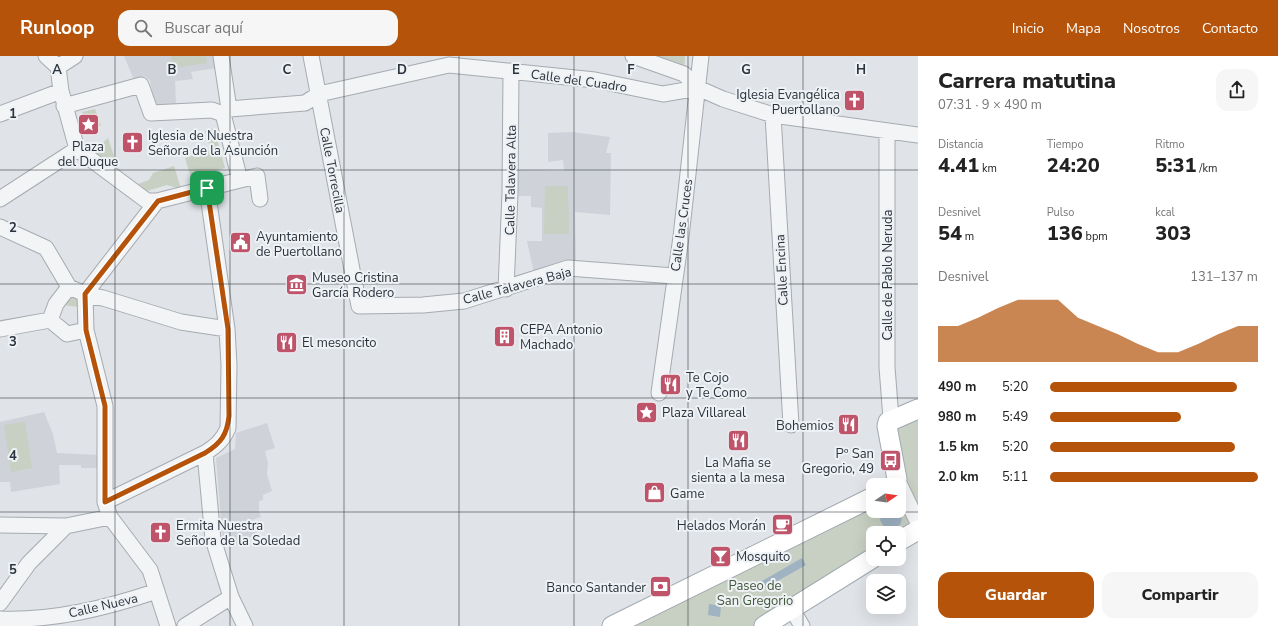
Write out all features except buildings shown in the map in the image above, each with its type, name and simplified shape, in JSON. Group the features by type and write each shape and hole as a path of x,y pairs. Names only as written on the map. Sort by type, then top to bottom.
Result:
{"main road":[{"path":"897,478 887,426 891,419 918,409"},
{"path":"612,626 866,500"},
{"path":"906,535 917,525"},
{"path":"764,626 866,562"}],"street":[{"path":"46,56 67,61 61,91 77,148 126,186 147,200 158,201 257,176 260,199"},
{"path":"221,56 226,112 240,180"},
{"name":"Calle Torrecilla","path":"312,56 359,306"},
{"path":"633,56 684,74 698,88 723,99 773,115 918,135"},
{"path":"690,56 690,64 698,88"},
{"name":"Calle las Cruces","path":"659,394 701,56"},
{"name":"Calle del Cuadro","path":"226,112 305,103 319,94 449,65 476,62 511,71 595,80 662,94 698,88"},
{"name":"Calle Talavera Alta","path":"506,289 510,193 511,71"},
{"path":"64,106 141,85 151,113 212,110 226,112"},
{"path":"0,114 61,91"},
{"name":"Calle Encina","path":"773,115 791,425"},
{"name":"Calle de Pablo Neruda","path":"887,131 887,367 891,419"},
{"path":"0,199 77,148"},
{"path":"105,502 205,453 216,446 224,437 228,428 228,329 218,274 207,188"},
{"path":"158,201 85,295 86,330 105,406 105,502 110,517 150,570 168,626"},
{"path":"6,229 46,248 69,287 85,295 103,298 181,322 228,329"},
{"name":"Calle Talavera Baja","path":"359,306 423,305 464,301 506,289 568,268 674,276"},
{"path":"50,320 56,304 69,287"},
{"path":"0,329 50,320 67,334 86,330"},
{"path":"205,453 213,539 231,597 245,626"},
{"path":"906,502 917,525"},
{"path":"0,525 66,526 110,517"},
{"path":"0,603 30,563 66,526"},
{"name":"Calle Nueva","path":"0,619 46,617 79,612 122,602 157,591"},
{"path":"185,626 231,597"},
{"path":"792,609 802,626"}],"shaded area":[{"path":"124,56 215,56 217,68 191,72 193,79 175,81 176,106 155,106 150,80 144,76 134,80"},
{"path":"572,132 610,137 606,153 611,153 610,215 575,212 576,260 534,273 527,241 542,241 542,208 531,207 531,196 517,196 517,170 564,171 563,160 548,162 548,133"},
{"path":"44,412 53,434 57,453 100,455 100,468 81,468 81,465 59,465 60,484 11,492 10,482 0,482 0,422"},
{"path":"267,423 275,448 265,451 268,463 267,474 272,491 263,495 263,500 259,501 259,512 261,517 252,520 256,534 232,547 229,542 223,543 216,458 235,449 236,433"}],"green space":[{"path":"171,56 206,56 207,63 173,68"},
{"path":"633,56 685,56 684,74"},
{"path":"95,109 101,126 87,125 82,112"},
{"path":"214,128 225,168 191,178 185,158 211,150 205,131"},
{"path":"108,138 120,174 93,152"},
{"path":"174,166 181,189 167,185 147,191 138,184 149,180 153,173"},
{"path":"545,186 568,186 569,234 544,234"},
{"path":"69,287 86,308 56,304"},
{"name":"Paseo de San Gregorio","path":"918,409 918,521 906,529 906,526 866,526 866,562 764,626 610,626 866,500 866,518 906,518 906,478 897,478 887,426"},
{"path":"25,422 32,468 11,472 4,425"}],"water":[{"path":"881,518 902,518 900,525 898,526 883,526 880,520"},
{"path":"802,558 806,565 758,592 755,585"},
{"path":"709,604 721,606 720,617 708,615"}],"place":[{"name":"Iglesia Evangélica Puertollano","path":"855,101"},
{"name":"Plaza del Duque","path":"88,124"},
{"name":"Iglesia de Nuestra Señora de la Asunción","path":"133,142"},
{"name":"Ayuntamiento de Puertollano","path":"241,243"},
{"name":"Museo Cristina García Rodero","path":"297,284"},
{"name":"CEPA Antonio Machado","path":"505,336"},
{"name":"El mesoncito","path":"286,342"},
{"name":"Te Cojo y Te Como","path":"671,384"},
{"name":"Plaza Villareal","path":"646,412"},
{"name":"Bohemios","path":"849,425"},
{"name":"La Mafia se sienta a la mesa","path":"738,440"},
{"name":"Pº San Gregorio, 49","path":"890,460"},
{"name":"Game","path":"655,493"},
{"name":"Helados Morán","path":"782,525"},
{"name":"Ermita Nuestra Señora de la Soledad","path":"160,532"},
{"name":"Mosquito","path":"721,556"},
{"name":"Banco Santander","path":"661,587"}],"route":[{"path":"207,188 218,274 228,329 228,428 224,437 216,446 205,453 105,502 105,406 86,330 87,319 85,294 104,267 158,201 207,188"}]}
